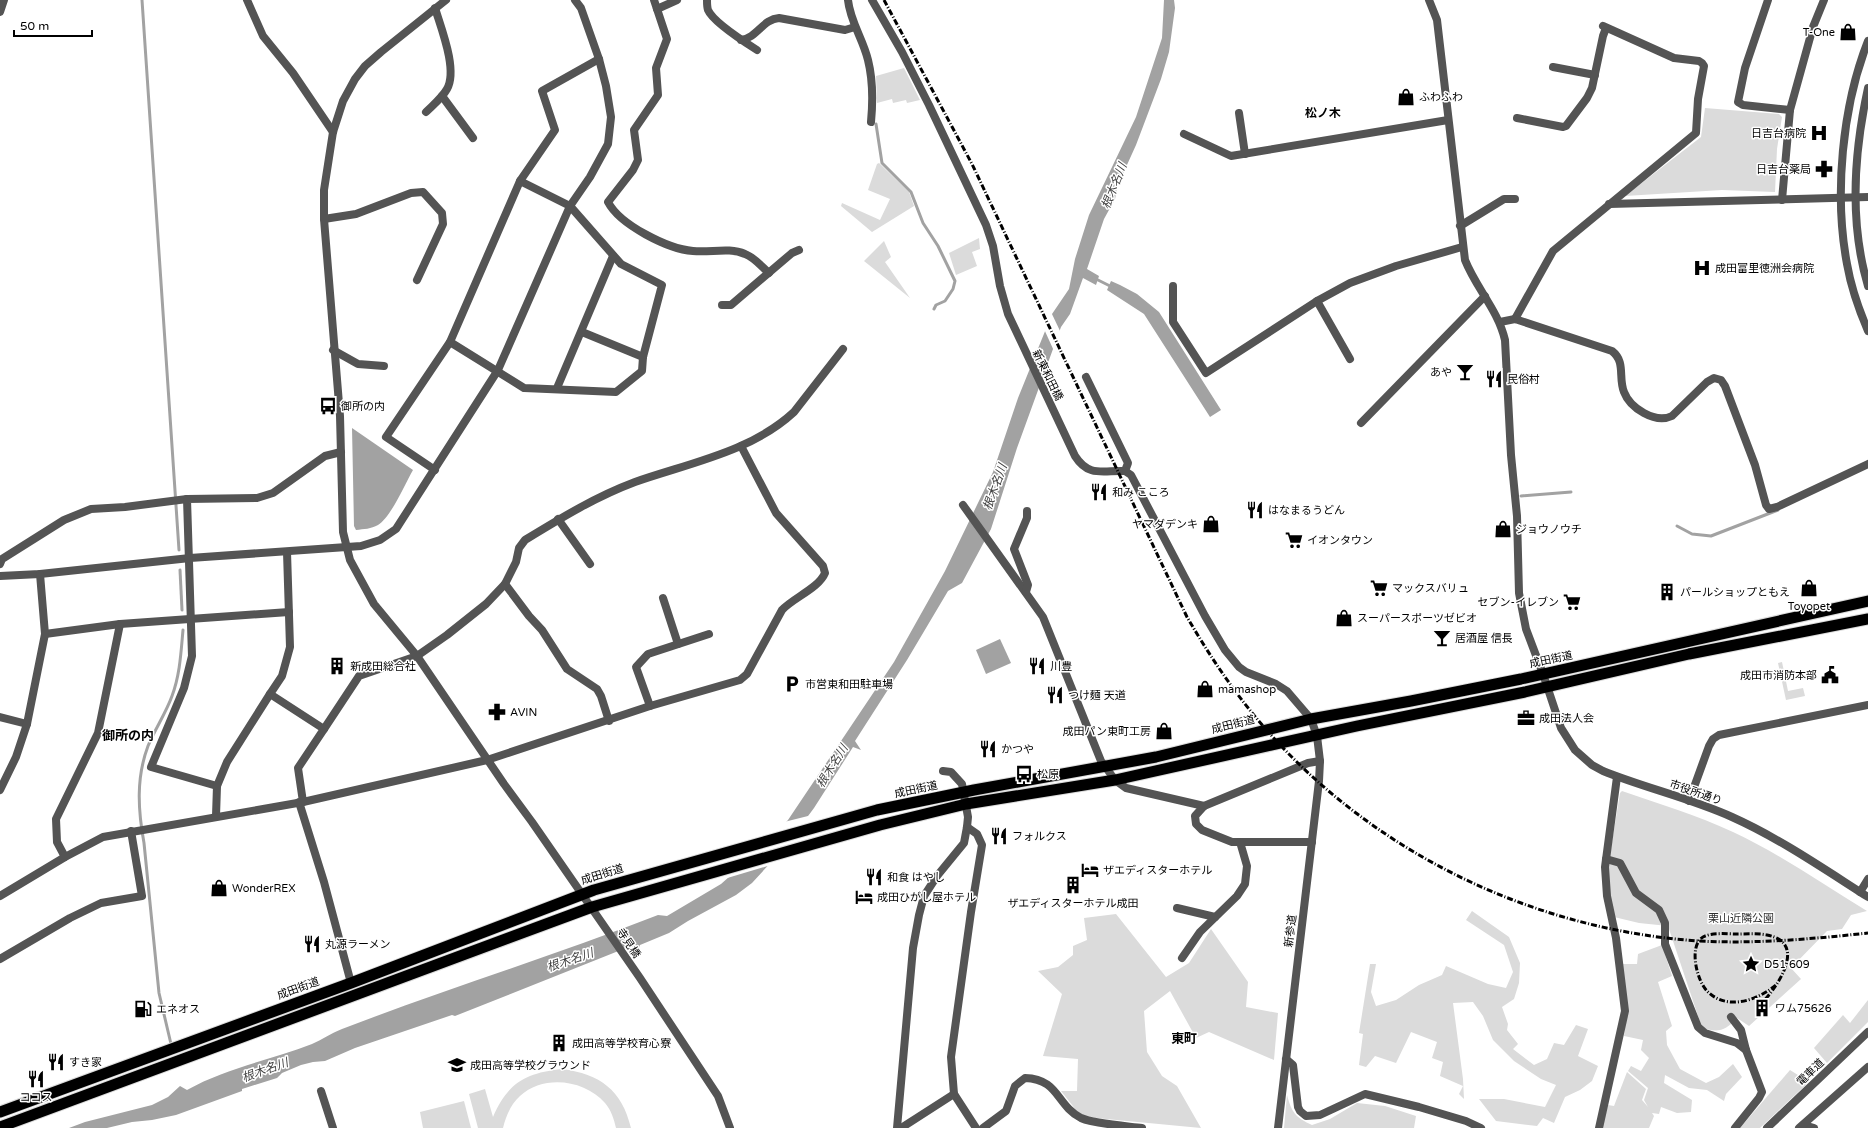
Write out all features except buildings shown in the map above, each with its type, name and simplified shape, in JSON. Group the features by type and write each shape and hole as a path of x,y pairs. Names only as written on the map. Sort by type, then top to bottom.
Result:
{"highway":[{"name":"成田街道","path":"0,1112 351,983 605,886 876,810 964,792 1156,757 1311,719 1411,701 1543,674 1868,601"},
{"path":"0,1127 592,907 880,825 966,804 1115,780 1548,687 1689,654 1868,619"}],"street":[{"path":"0,12 4,0"},
{"path":"247,0 263,36 293,73 334,132"},
{"name":"寺見橋","path":"446,0 365,66 343,101 334,132 324,190 324,219 333,350 340,416 343,532 350,560 374,604 417,656 487,760 592,907 640,978 718,1096 730,1128"},
{"path":"0,576 40,574 190,558 361,546 380,540 396,529 498,370 570,206 590,177 608,144 611,117 606,86 599,58 581,8 575,0"},
{"path":"654,0 667,39 656,68 658,95 634,130 638,160 633,170 608,202 610,206 632,226 657,240 683,250 730,251 746,254 769,273"},
{"path":"657,10 676,0"},
{"path":"707,0 708,10 714,17 741,40 758,50"},
{"path":"848,0 855,27 867,59 872,83 871,122"},
{"name":"新東和田橋","path":"872,0 902,52 929,105 986,225 993,246 1004,303 1022,345 1075,456 1082,466 1093,471 1102,473 1125,471"},
{"name":"市役所通り","path":"1429,0 1437,20 1462,247 1471,274 1500,322 1505,340 1511,455 1517,516 1520,604 1526,629 1548,687 1561,728 1569,743 1592,765 1617,777 1727,814 1758,830 1868,897"},
{"path":"1768,0 1745,68 1738,102 1743,105 1790,110"},
{"path":"1782,200 1790,110 1813,27 1824,0"},
{"path":"426,112 442,96 451,80 448,52 435,8"},
{"path":"741,40 752,36 772,18 845,30 855,27"},
{"path":"1515,318 1553,251 1696,133 1698,99 1704,66 1699,61 1674,58 1605,27 1592,88 1587,98 1562,128 1517,118"},
{"path":"1868,41 1856,77 1849,111 1843,156 1841,197 1843,236 1847,265 1868,331"},
{"path":"435,470 386,438 450,342 520,181 555,130 542,91 599,58"},
{"path":"1553,67 1595,74"},
{"path":"1868,88 1858,143 1856,197 1861,249 1868,286"},
{"path":"442,96 473,138"},
{"path":"1239,113 1245,154"},
{"path":"1184,134 1231,156 1448,120"},
{"path":"450,342 498,370 524,388 557,388 616,392 642,371 643,356 662,285 620,264 570,206 520,181"},
{"path":"324,219 356,214 411,193 423,192 442,213 443,224 417,280"},
{"path":"1609,204 1782,200 1868,196"},
{"path":"1460,226 1504,199 1515,199"},
{"path":"1173,286 1173,322 1206,373 1317,301 1350,283 1374,274 1462,247"},
{"path":"722,305 732,305 792,252 799,250"},
{"path":"557,388 613,256"},
{"path":"1361,423 1485,296"},
{"path":"1317,301 1350,359"},
{"path":"1500,322 1515,318 1612,351 1617,355 1621,363 1621,382 1624,393 1634,404 1653,417 1667,418 1672,416 1707,382 1714,378 1721,380 1725,386 1755,465 1766,505 1770,509 1868,464"},
{"path":"582,332 643,356"},
{"path":"351,983 301,802 298,768 359,676 417,656 447,635 486,604 505,584 516,562 518,548 522,543 558,519 593,499 607,493 741,446 787,418 794,412 843,349"},
{"path":"333,350 358,364 384,366"},
{"path":"1086,377 1128,463 1125,471 1134,480 1204,616 1232,659 1246,672 1276,684 1287,691 1311,719"},
{"path":"0,896 65,857 103,837 301,802 487,760 609,721 650,706 740,680 747,674 782,610 822,580 825,573 823,566 776,513 741,446"},
{"path":"0,564 2,559 64,520 91,509 125,507 185,500 257,498 273,493 325,456 341,452"},
{"path":"185,500 190,558 192,656 184,688 151,767 217,786"},
{"path":"963,505 1004,564 1026,592 1047,624 1104,766 1115,780 1122,786 1136,791 1204,806"},
{"path":"1026,592 1028,585 1014,549 1027,518 1027,511"},
{"path":"558,519 590,564"},
{"path":"216,816 217,786 227,762 282,676 290,647 287,552"},
{"path":"0,790 16,757 27,724 44,634 40,574"},
{"path":"505,584 529,616 542,630 567,669 597,689 601,696 609,721"},
{"path":"663,598 678,644"},
{"path":"44,634 120,624 289,612"},
{"path":"65,857 57,842 56,819 98,733 120,624"},
{"path":"650,706 636,667 648,654 709,634"},
{"path":"270,694 324,729"},
{"path":"1689,801 1709,746 1713,739 1719,735 1868,705"},
{"path":"0,717 27,724"},
{"name":"新参道","path":"1278,1128 1312,842 1320,761 1317,736 1311,719"},
{"path":"1312,842 1232,842 1202,830 1196,824 1196,816 1204,806 1308,763 1320,761"},
{"path":"897,1128 913,948 919,915 924,896 964,844 968,827 962,784 951,772 943,771"},
{"path":"1599,1128 1625,1011 1616,938 1607,896 1606,859 1617,777"},
{"path":"968,827 977,834 982,845 951,1057 954,1094 976,1128"},
{"path":"0,959 70,918 101,903 142,896 133,831"},
{"path":"1182,958 1200,932 1237,896 1245,884 1247,866 1240,842"},
{"path":"1606,859 1620,863 1636,894 1659,910 1665,923 1665,944 1698,1027 1705,1033 1736,1044 1746,1050"},
{"path":"1860,892 1868,879"},
{"path":"1177,908 1215,916"},
{"path":"1731,1017 1740,1030 1762,1092 1759,1098 1735,1128"},
{"name":"電車道","path":"1767,1128 1868,1032"},
{"path":"1286,1059 1293,1065 1298,1107 1306,1116 1320,1114 1365,1094 1419,1107 1466,1121 1481,1128"},
{"path":"1802,1126 1868,1067"},
{"path":"983,1128 1006,1111 1015,1086 1025,1078 1033,1078 1046,1083 1072,1112 1085,1120 1142,1128"},
{"path":"321,1091 333,1128"},
{"path":"901,1128 954,1094"},
{"path":"1802,1126 1814,1128"}],"green space":[{"path":"904,68 920,100 907,103 906,100 893,103 892,99 877,103 876,76"},
{"path":"1705,108 1779,114 1782,117 1777,149 1775,192 1722,190 1625,196 1701,137"},
{"path":"879,163 909,192 914,206 872,232 841,206 842,203 880,220 890,199 868,190 877,164"},
{"path":"979,238 980,249 972,252 977,266 956,275 949,253"},
{"path":"884,241 891,257 885,262 910,298 864,261"},
{"path":"1782,662 1788,691 1803,688 1805,696 1786,700 1778,663"},
{"name":"栗山近隣公園","path":"1622,791 1692,815 1733,832 1784,860 1867,911 1851,915 1842,929 1827,931 1791,968 1801,979 1749,1026 1737,1018 1729,1026 1721,1030 1702,1028 1668,926 1639,923 1614,917 1609,891 1608,867 1620,793"},
{"path":"1472,911 1509,937 1520,963 1519,983 1514,999 1502,1007 1508,1024 1507,1030 1518,1044 1513,1049 1534,1065 1547,1059 1554,1043 1564,1045 1576,1025 1588,1029 1578,1056 1598,1066 1592,1081 1580,1090 1565,1097 1554,1123 1543,1118 1537,1126 1496,1121 1479,1099 1504,1099 1545,1107 1556,1085 1541,1079 1514,1061 1493,1040 1483,1016 1473,1002 1453,1003 1463,1079 1464,1099 1459,1094 1463,1086 1440,1076 1443,1062 1432,1058 1437,1042 1411,1032 1396,1063 1375,1056 1366,1067 1359,1065 1363,1034 1359,1033 1370,964 1376,964 1371,992 1376,1006 1396,1000 1419,985 1442,975 1446,966 1488,984 1506,988 1513,972 1504,945 1466,920"},
{"path":"1116,914 1166,977 1189,963 1211,929 1248,982 1246,1007 1278,1013 1274,1060 1209,1032 1196,1038 1170,991 1144,1011 1147,1052 1162,1076 1177,1086 1201,1128 1085,1117 1076,1110 1061,1091 1077,1091 1078,1059 1043,1056 1062,994 1038,971 1058,967 1073,955 1073,946 1087,940 1084,918"},
{"path":"1662,945 1672,976 1658,982 1672,1026 1666,1031 1667,1045 1680,1069 1706,1083 1719,1077 1733,1064 1742,1077 1726,1094 1724,1101 1707,1090 1689,1088 1665,1075 1664,1083 1692,1100 1691,1112 1677,1113 1661,1107 1659,1114 1652,1113 1654,1116 1649,1128 1602,1128 1608,1105 1614,1106 1627,1072 1646,1089 1642,1100 1648,1107 1644,1100 1648,1088 1628,1071 1631,1066 1641,1071 1649,1058 1641,1050 1643,1040 1624,1036 1627,1011 1621,964 1637,964 1638,954"},
{"path":"1868,1000 1868,1022 1827,1063 1814,1048 1843,1015 1850,1023"},
{"path":"562,1069 588,1075 607,1086 622,1103 631,1128 616,1128 612,1115 605,1103 597,1095 587,1089 576,1085 552,1082 530,1089 520,1096 509,1110 503,1128 478,1128 469,1094 485,1089 493,1117 505,1096 519,1082 538,1073"},
{"path":"1790,1070 1809,1082 1760,1128 1740,1128"},
{"path":"1287,1095 1295,1114 1312,1125 1330,1119 1357,1103 1385,1106 1416,1116 1414,1128 1284,1128"},
{"path":"464,1101 471,1128 423,1128 420,1112"}],"water":[{"name":"根木名川","path":"1164,0 1174,0 1175,8 1169,52 1161,79 1136,145 1117,187 1115,199 1104,219 1087,269 1099,276 1096,285 1083,278 1070,314 1061,327 1017,448 991,529 962,583 948,591 907,660 855,741 861,750 853,747 814,808 785,847 752,883 736,895 669,933 640,945 638,951 631,946 455,1016 452,1015 355,1048 325,1061 301,1065 282,1073 277,1078 242,1089 242,1091 176,1115 132,1122 107,1128 69,1128 85,1122 152,1105 168,1097 180,1086 187,1090 202,1082 233,1070 312,1044 338,1031 381,1014 658,915 667,916 721,884 763,847 788,820 894,662 945,571 993,472 1018,398 1052,314 1069,289 1075,259 1089,215 1136,117 1162,38"},
{"path":"1111,281 1137,294 1159,312 1221,410 1210,417 1144,314 1107,290"},
{"path":"352,428 413,470 388,515 378,525 367,529 356,530 354,526"},
{"path":"1000,639 1011,663 986,674 976,650"}],"pier":[{"path":"1051,312 1061,333 1054,351 1044,329"},
{"path":"812,815 771,865 724,879 762,845 784,822"}],"waterway":[{"path":"142,0 179,550"},
{"path":"876,124 882,163 911,192 923,223 938,246 955,281 953,289 945,301 936,305 934,309"},
{"path":"1094,278 1112,287"},
{"path":"1521,496 1571,492"},
{"path":"1677,526 1692,534 1711,536 1778,510"},
{"path":"180,570 182,610"},
{"path":"168,1046 171,1044 159,993 144,843 140,818 139,794 141,770 148,746 167,709 175,688 180,663 183,630"}],"railway":[{"path":"884,0 972,164 1187,617 1238,695 1258,720 1301,766 1349,808 1401,844 1456,875 1514,901 1575,920 1636,934 1720,942 1784,940 1868,933"},
{"path":"1758,1007 1773,990 1780,979 1785,968 1788,957 1786,947 1780,940 1763,934 1711,934 1703,937 1698,942 1695,956 1700,980 1708,992 1716,998 1725,1001 1743,1001 1761,995 1776,985"}],"place":[{"name":"T-One","path":"1848,32"},
{"name":"ふわふわ","path":"1406,97"},
{"name":"日吉台病院","path":"1819,133"},
{"name":"日吉台薬局","path":"1824,169"},
{"name":"成田富里徳洲会病院","path":"1702,268"},
{"name":"あや","path":"1465,372"},
{"name":"民俗村","path":"1494,379"},
{"name":"御所の内","path":"328,406"},
{"name":"和み こころ","path":"1099,492"},
{"name":"はなまるうどん","path":"1255,510"},
{"name":"ヤマダデンキ","path":"1211,524"},
{"name":"ジョウノウチ","path":"1503,529"},
{"name":"イオンタウン","path":"1294,540"},
{"name":"マックスバリュ","path":"1379,588"},
{"name":"Toyopet","path":"1809,588"},
{"name":"パールショップともえ","path":"1667,592"},
{"name":"セブン-イレブン","path":"1572,602"},
{"name":"スーパースポーツゼビオ","path":"1344,618"},
{"name":"居酒屋 信長","path":"1442,638"},
{"name":"新成田総合社","path":"337,666"},
{"name":"川豊","path":"1037,666"},
{"name":"成田市消防本部","path":"1830,675"},
{"name":"市営東和田駐車場","path":"792,684"},
{"name":"mamashop","path":"1205,689"},
{"name":"つけ麵 天道","path":"1055,695"},
{"name":"AVIN","path":"497,712"},
{"name":"成田法人会","path":"1526,718"},
{"name":"成田パン東町工房","path":"1164,731"},
{"name":"かつや","path":"988,749"},
{"name":"松原","path":"1024,774"},
{"name":"フォルクス","path":"999,836"},
{"name":"ザエディスターホテル","path":"1090,870"},
{"name":"和食 はやし","path":"874,877"},
{"name":"ザエディスターホテル成田","path":"1073,885"},
{"name":"WonderREX","path":"219,888"},
{"name":"成田ひがし屋ホテル","path":"864,897"},
{"name":"丸源ラーメン","path":"312,944"},
{"name":"D51 609","path":"1751,964"},
{"name":"ワム75626","path":"1762,1008"},
{"name":"エネオス","path":"143,1009"},
{"name":"成田高等学校育心寮","path":"559,1043"},
{"name":"すき家","path":"56,1062"},
{"name":"成田高等学校グラウンド","path":"457,1065"},
{"name":"ココス","path":"36,1079"}],"district":[{"name":"松ノ木","path":"1323,113"},
{"name":"御所の内","path":"128,735"},
{"name":"東町","path":"1184,1038"}]}
